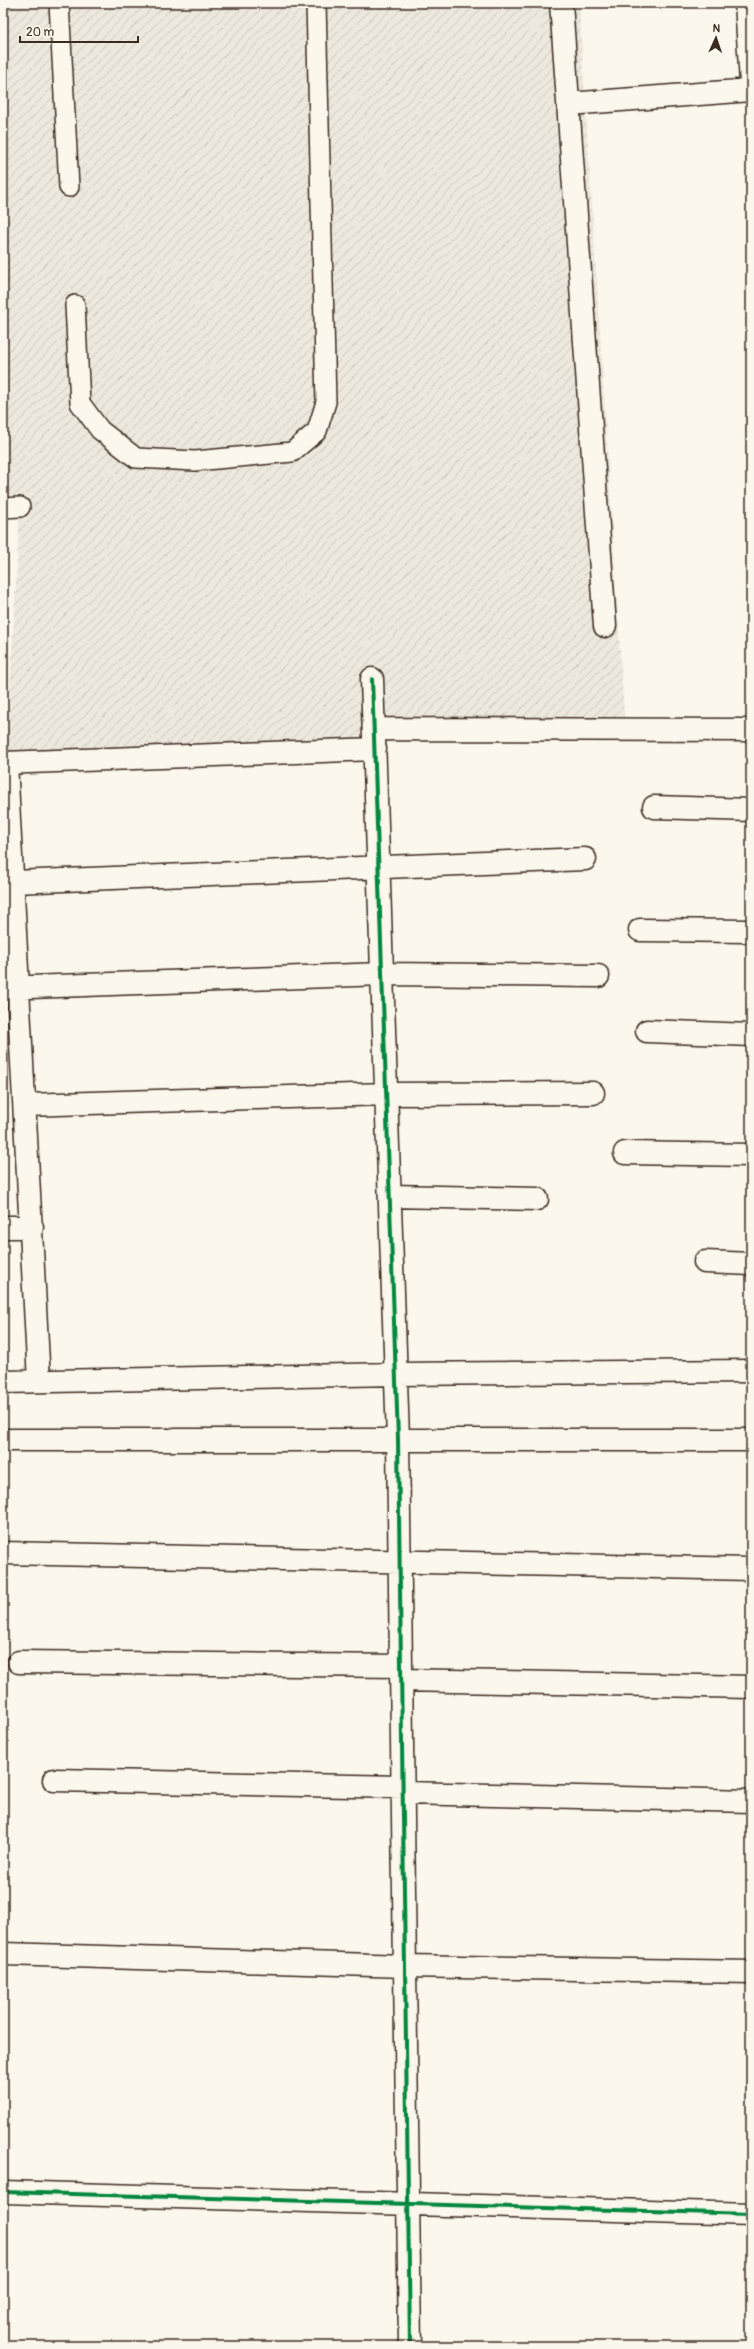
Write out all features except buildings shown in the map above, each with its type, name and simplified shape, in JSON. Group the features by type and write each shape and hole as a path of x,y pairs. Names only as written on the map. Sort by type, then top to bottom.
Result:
{"street":[{"path":"561,3 605,626"},
{"path":"746,3 751,84"},
{"path":"569,104 751,90"},
{"path":"372,679 398,1439 410,2346"},
{"path":"40,1381 25,1104 11,987 10,873 5,763 374,739 751,730"},
{"path":"654,807 751,810"},
{"path":"10,873 379,867 585,859"},
{"path":"640,930 751,931"},
{"path":"11,987 382,974 598,976"},
{"path":"647,1031 751,1035"},
{"path":"25,1104 386,1094 593,1093"},
{"path":"625,1153 751,1155"},
{"path":"390,1196 537,1199"},
{"path":"3,1227 32,1227"},
{"path":"705,1262 751,1264"},
{"path":"3,1382 396,1374 751,1371"},
{"path":"3,1440 751,1440"},
{"path":"3,1553 400,1563 751,1569"},
{"path":"19,1662 401,1673 751,1687"},
{"path":"54,1780 751,1801"},
{"path":"3,1954 406,1966 751,1972"},
{"path":"3,2192 751,2214"}],"lane":[{"path":"59,3 69,187"},
{"path":"75,306 80,402 100,430 136,458 195,461 292,452 317,431 326,402 316,3"}],"shaded area":[{"path":"3,3 579,3 625,729 6,763 20,508 3,508"}],"cycle path":[{"path":"372,679 398,1439 410,2346"},
{"path":"3,2192 751,2214"}]}
